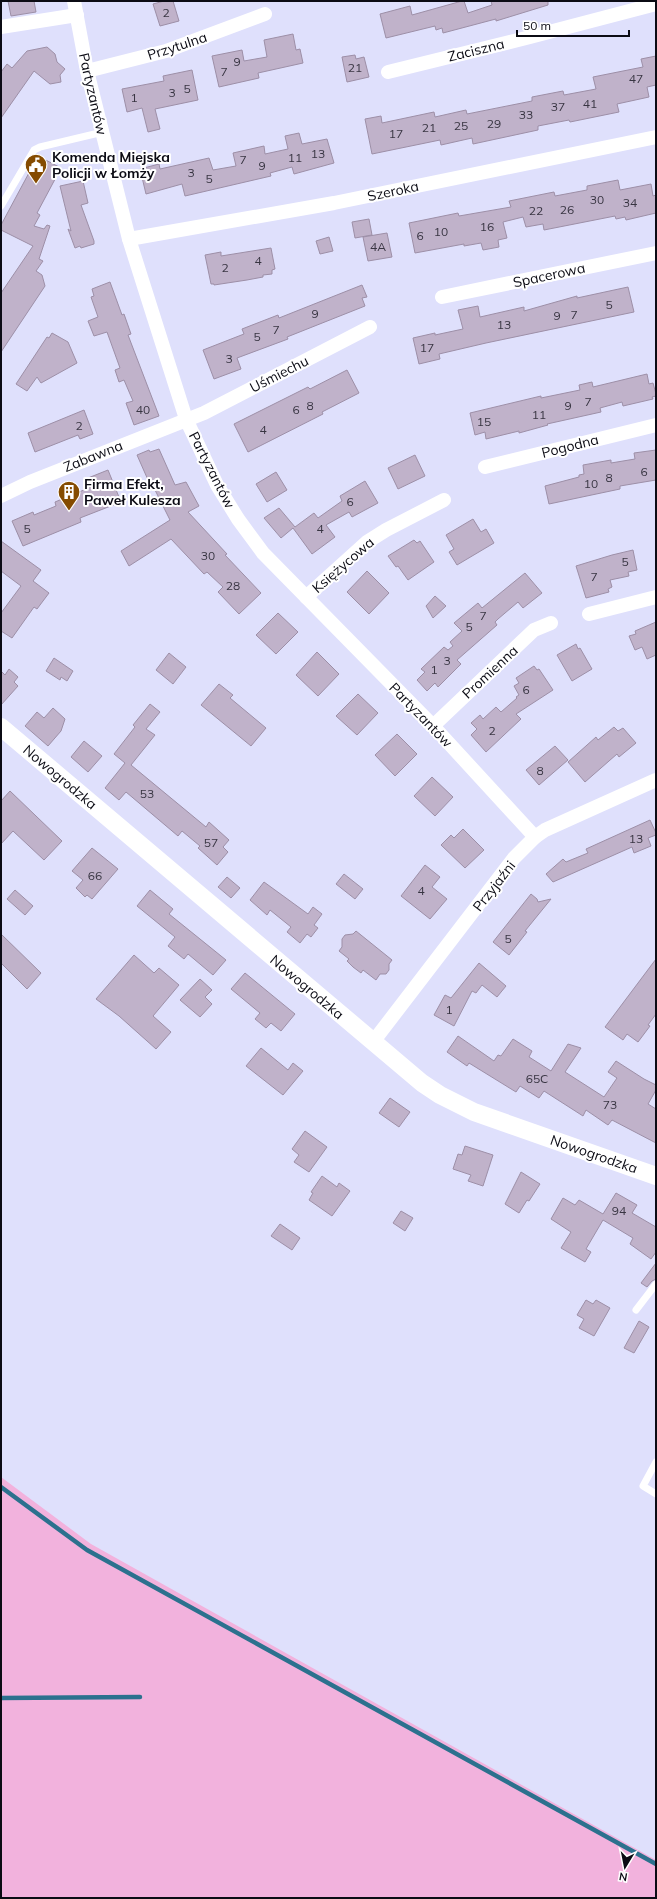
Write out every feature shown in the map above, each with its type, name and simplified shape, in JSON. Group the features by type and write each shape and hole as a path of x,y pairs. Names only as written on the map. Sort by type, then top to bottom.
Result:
{"street":[{"name":"Zaciszna","path":"388,72 656,4"},
{"path":"1,26 76,8"},
{"name":"Partyzantów","path":"76,8 87,71 129,239 186,419 217,485 238,519 263,553 433,726 535,837"},
{"name":"Przytulna","path":"87,71 166,51 265,14"},
{"name":"Szeroka","path":"129,239 334,203 656,137"},
{"name":"Spacerowa","path":"442,297 656,252"},
{"name":"Uśmiechu","path":"186,419 204,413 370,327"},
{"name":"Zabawna","path":"1,496 30,482 186,419"},
{"name":"Pogodna","path":"485,467 656,425"},
{"name":"Księżycowa","path":"306,597 366,542 444,500"},
{"path":"589,614 656,597"},
{"name":"Promienna","path":"433,726 534,630 551,623"},
{"name":"Nowogrodzka","path":"1,727 422,1083 461,1106 493,1120 656,1176"},
{"name":"Przyjaźni","path":"372,1042 514,858 535,837 557,824 656,780"}],"lane":[{"path":"1,206 34,150 40,147 102,132"},
{"path":"636,1310 656,1284"},
{"path":"656,1462 643,1486 656,1494"}],"shaded area":[{"path":"1,1477 91,1544 656,1860 656,1898 1,1898"}],"building":[{"path":"8,1 34,1 36,12 11,16"},
{"path":"164,1 173,1 179,21 160,26 153,4"},
{"path":"464,1 468,13 492,5 491,1 548,1 548,5 496,21 496,19 443,33 442,28 436,30 435,26 386,38 380,14 410,6 412,15"},
{"path":"293,34 296,50 300,49 303,63 258,73 259,78 219,87 212,56 242,50 244,61 267,57 264,40"},
{"path":"47,47 55,54 57,62 65,69 60,75 61,82 50,84 34,71 1,118 1,72 7,64 12,68 27,51"},
{"path":"355,55 356,59 364,57 369,77 347,82 342,57"},
{"path":"656,56 656,85 647,87 649,97 617,104 619,112 570,122 569,120 538,126 538,130 473,144 472,138 441,145 440,140 372,154 365,119 381,116 382,123 434,112 435,117 466,110 467,114 532,101 532,97 563,91 564,95 596,89 593,77 643,67 641,59"},
{"path":"192,70 198,100 155,109 160,129 148,132 142,108 127,112 122,89 164,81 163,76"},
{"path":"299,133 302,144 327,139 334,163 294,174 292,167 270,173 271,176 185,196 182,184 146,194 140,169 159,164 160,169 209,158 213,170 236,166 233,153 264,146 265,154 288,149 285,136"},
{"path":"38,156 61,168 37,213 40,215 34,226 44,229 47,225 50,226 39,259 43,261 36,271 42,275 45,286 1,352 1,293 33,246 1,230 1,225"},
{"path":"618,180 620,190 651,184 653,196 656,195 656,213 626,220 625,217 616,219 615,216 544,230 543,224 526,227 523,217 503,222 507,238 498,240 499,247 483,250 481,243 464,246 464,244 415,253 409,223 458,213 459,216 511,207 509,201 554,192 555,196 587,190 587,186"},
{"path":"83,181 88,203 81,205 94,244 81,248 80,246 75,248 68,229 71,231 60,186"},
{"path":"369,219 372,235 355,238 352,222"},
{"path":"387,233 392,257 368,261 363,237"},
{"path":"329,237 333,251 320,254 316,241"},
{"path":"271,248 275,269 272,270 272,274 247,280 214,285 211,284 205,255 221,252 221,256"},
{"path":"110,282 122,315 124,314 131,334 128,335 159,416 134,425 126,403 133,401 124,380 119,382 115,370 120,368 107,332 94,336 88,321 98,317 91,297 94,296 92,289"},
{"path":"362,285 367,297 362,298 365,306 287,337 288,339 237,358 241,369 214,379 203,350 244,334 242,329 278,315 279,318"},
{"path":"628,287 634,312 439,354 440,359 419,364 413,338 463,329 458,310 478,306 480,317 524,307 524,311 577,296 577,298"},
{"path":"52,333 68,342 77,363 41,383 37,377 27,391 16,384 47,337 49,338"},
{"path":"347,370 359,393 322,412 323,414 248,452 234,424 308,387 310,389"},
{"path":"647,374 649,384 653,383 656,394 656,396 652,397 653,399 623,406 622,402 600,408 601,412 547,424 548,425 519,433 519,431 486,439 485,432 475,435 470,413 541,396 541,398 580,390 579,385 592,382 593,387"},
{"path":"84,410 93,434 80,439 78,435 35,452 28,433"},
{"path":"159,449 175,485 186,482 199,506 188,512 227,554 225,555 261,593 239,614 218,592 223,587 207,572 204,574 171,539 129,566 121,551 170,520 154,488 152,489 137,455 149,450 150,452"},
{"path":"656,450 656,480 620,486 620,489 549,504 545,486 579,477 579,475 584,474 583,465 611,460 611,463 635,459 634,453"},
{"path":"415,455 425,476 398,489 388,468"},
{"path":"108,470 121,502 80,518 81,522 23,546 12,521 33,512 34,515 56,506 55,502 91,487 88,478"},
{"path":"276,472 287,490 267,502 256,484"},
{"path":"365,481 378,503 352,517 349,512 326,525 335,537 312,554 293,528 281,538 264,518 279,508 295,527 314,513 318,518 342,501 340,496"},
{"path":"473,519 481,532 486,529 494,543 457,565 449,552 454,549 446,535"},
{"path":"414,540 417,543 420,541 434,562 408,580 398,566 396,567 388,556"},
{"path":"1,541 41,570 33,581 49,593 37,609 34,607 12,638 1,631 1,613 21,586 1,571"},
{"path":"633,550 637,570 628,572 629,576 610,580 612,587 608,589 609,592 586,598 576,566"},
{"path":"367,571 389,593 369,614 347,592"},
{"path":"525,573 542,593 523,608 518,602 498,619 495,622 497,625 457,660 461,664 438,687 435,683 427,691 417,680 425,672 421,669 444,647 448,650 453,646 450,642 462,631 454,623 478,603 482,608"},
{"path":"435,596 446,606 433,618 426,606"},
{"path":"278,613 298,632 276,654 256,635"},
{"path":"656,622 656,655 647,659 642,647 635,650 629,636 636,634 635,631"},
{"path":"576,644 578,649 580,648 592,669 572,681 557,655"},
{"path":"317,652 339,674 318,696 296,675"},
{"path":"169,653 186,667 173,684 156,670"},
{"path":"54,658 73,671 67,681 61,677 60,680 46,671"},
{"path":"534,666 537,670 539,669 553,690 516,714 521,719 486,752 471,735 477,729 471,723 480,715 483,719 496,707 501,712 517,698 516,697 519,695 514,686 519,683 516,678"},
{"path":"9,669 18,677 14,682 18,686 1,705 1,671 5,675"},
{"path":"219,684 233,695 230,698 266,728 251,746 201,705"},
{"path":"358,694 378,713 357,735 336,716"},
{"path":"150,704 160,712 146,729 155,735 131,765 206,827 209,822 229,840 223,847 228,852 217,865 198,848 200,846 182,831 178,836 126,792 119,800 105,788 125,763 114,754 135,727 133,725"},
{"path":"53,708 65,719 61,731 48,746 25,726 37,712 44,718"},
{"path":"614,727 618,731 623,728 636,743 619,757 617,754 585,782 568,762 596,737 598,740"},
{"path":"397,734 417,754 395,776 375,755"},
{"path":"84,741 102,756 88,772 71,757"},
{"path":"555,746 568,760 539,785 526,770"},
{"path":"432,777 453,797 435,816 414,796"},
{"path":"10,791 62,841 44,860 13,831 1,844 1,801"},
{"path":"650,820 656,833 656,835 648,838 651,846 634,853 632,847 553,882 546,874 563,859 566,862 588,853 586,849"},
{"path":"463,829 484,850 465,868 441,845 451,835 454,838"},
{"path":"92,848 118,869 92,899 87,895 85,897 76,888 83,880 72,871"},
{"path":"425,865 440,877 432,887 447,899 430,919 401,896"},
{"path":"344,874 363,889 355,899 336,884"},
{"path":"227,877 240,888 231,898 218,887"},
{"path":"264,882 308,914 313,907 322,914 314,925 318,928 311,937 307,934 300,943 287,932 291,927 270,910 267,915 250,900"},
{"path":"15,890 33,906 25,915 7,899"},
{"path":"150,890 173,909 169,914 226,960 213,975 188,954 184,959 168,946 175,937 137,906"},
{"path":"531,894 537,899 538,902 551,899 525,931 527,932 509,955 493,942"},
{"path":"356,931 392,960 386,974 380,974 376,980 363,970 361,973 353,967 347,961 349,959 339,951 342,947 342,939 345,935 353,934"},
{"path":"1,934 41,973 27,989 1,963"},
{"path":"134,955 154,973 159,968 179,985 153,1016 171,1032 156,1049 119,1016 96,999"},
{"path":"656,959 656,1014 648,1025 650,1026 638,1042 627,1034 623,1040 605,1027"},
{"path":"479,963 506,986 497,997 482,985 476,993 472,991 454,1026 434,1015 445,995 451,998"},
{"path":"245,973 295,1014 281,1031 271,1023 266,1028 255,1019 260,1013 231,989"},
{"path":"200,979 212,990 205,997 212,1004 200,1017 180,1000"},
{"path":"458,1036 494,1061 498,1055 501,1056 513,1039 532,1051 529,1057 551,1071 568,1044 581,1048 565,1072 604,1097 617,1078 608,1072 616,1061 656,1085 656,1090 648,1104 656,1109 656,1143 612,1120 608,1125 586,1110 583,1116 544,1091 539,1098 520,1086 516,1092 469,1063 467,1066 447,1052"},
{"path":"261,1048 288,1070 293,1063 303,1071 283,1095 246,1066"},
{"path":"390,1098 410,1112 399,1127 379,1113"},
{"path":"305,1131 327,1147 309,1172 294,1162 299,1155 292,1149"},
{"path":"465,1146 493,1155 483,1186 468,1181 471,1175 453,1169 458,1154 462,1155"},
{"path":"521,1172 540,1184 519,1213 505,1204"},
{"path":"322,1176 337,1187 339,1183 350,1191 332,1216 309,1200 313,1193 311,1192"},
{"path":"616,1193 637,1205 632,1213 656,1227 656,1252 651,1259 630,1244 633,1238 603,1220 586,1249 591,1252 585,1262 561,1248 571,1232 551,1219 563,1198 575,1205 579,1200 603,1214"},
{"path":"401,1211 413,1218 405,1231 393,1223"},
{"path":"280,1224 300,1238 292,1250 271,1236"},
{"path":"656,1263 656,1279 647,1287 641,1283"},
{"path":"586,1300 593,1304 596,1300 610,1308 594,1336 579,1328 584,1319 577,1315"},
{"path":"639,1321 649,1327 634,1353 624,1348"}],"waterway":[{"path":"1,1487 87,1550 656,1864"},
{"path":"1,1698 140,1697"}],"place":[{"name":"Komenda Miejska Policji w Łomży","path":"36,184"},
{"name":"Firma Efekt, Paweł Kulesza","path":"69,512"}]}
